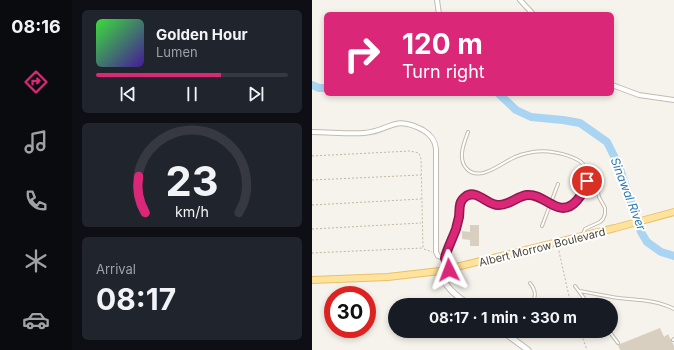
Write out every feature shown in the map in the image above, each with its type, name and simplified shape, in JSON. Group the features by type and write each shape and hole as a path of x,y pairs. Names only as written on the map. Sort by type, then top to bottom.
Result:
{"main road":[{"name":"Albert Morrow Boulevard","path":"312,280 388,277 449,270 674,212"}],"street":[{"path":"437,0 439,12"},
{"path":"520,0 531,12"},
{"path":"614,86 639,94 674,100"},
{"path":"312,132 365,133 402,123 415,126 431,136 435,142 436,149 436,254 445,258 449,270"},
{"path":"440,271 446,285 460,298"},
{"path":"512,338 528,350"}],"lane":[{"path":"445,258 459,217 460,202 466,196 473,194 477,195 498,206 507,204 525,195 534,195 561,208 566,208 574,204 585,186 585,167 580,161 562,154 533,152 515,156 485,173 471,173 462,163 462,155 468,132"},
{"path":"583,236 585,229 600,222 605,214 595,181 586,173"},
{"path":"542,226 558,184"},
{"path":"530,283 535,290 535,298"},
{"path":"575,286 584,298"},
{"path":"579,290 594,294 649,301 663,304 674,309"},
{"path":"614,338 618,343"}],"path":[{"path":"312,156 415,151 419,153 423,248"},
{"path":"312,180 421,175"},
{"path":"312,205 422,199"},
{"path":"312,229 422,223"},
{"path":"557,242 569,298"},
{"path":"312,253 423,248 436,254"},
{"path":"583,338 587,350"}],"building":[{"path":"470,225 479,225 479,246 470,246 470,240 462,239 462,231 470,232"},
{"path":"660,328 664,337 668,334 674,346 674,350 620,350 618,345"}],"waterway":[{"name":"Sinawal River","path":"312,85 319,88 324,88"},
{"name":"Sinawal River","path":"501,96 516,110 531,117 580,123 607,142 619,166 641,232 647,242 661,252 674,256"}],"route":[{"path":"449,270 447,260 445,258 459,217 460,202 466,196 473,194 477,195 498,206 507,204 525,195 534,195 556,206 566,208 578,200 587,181"}]}
